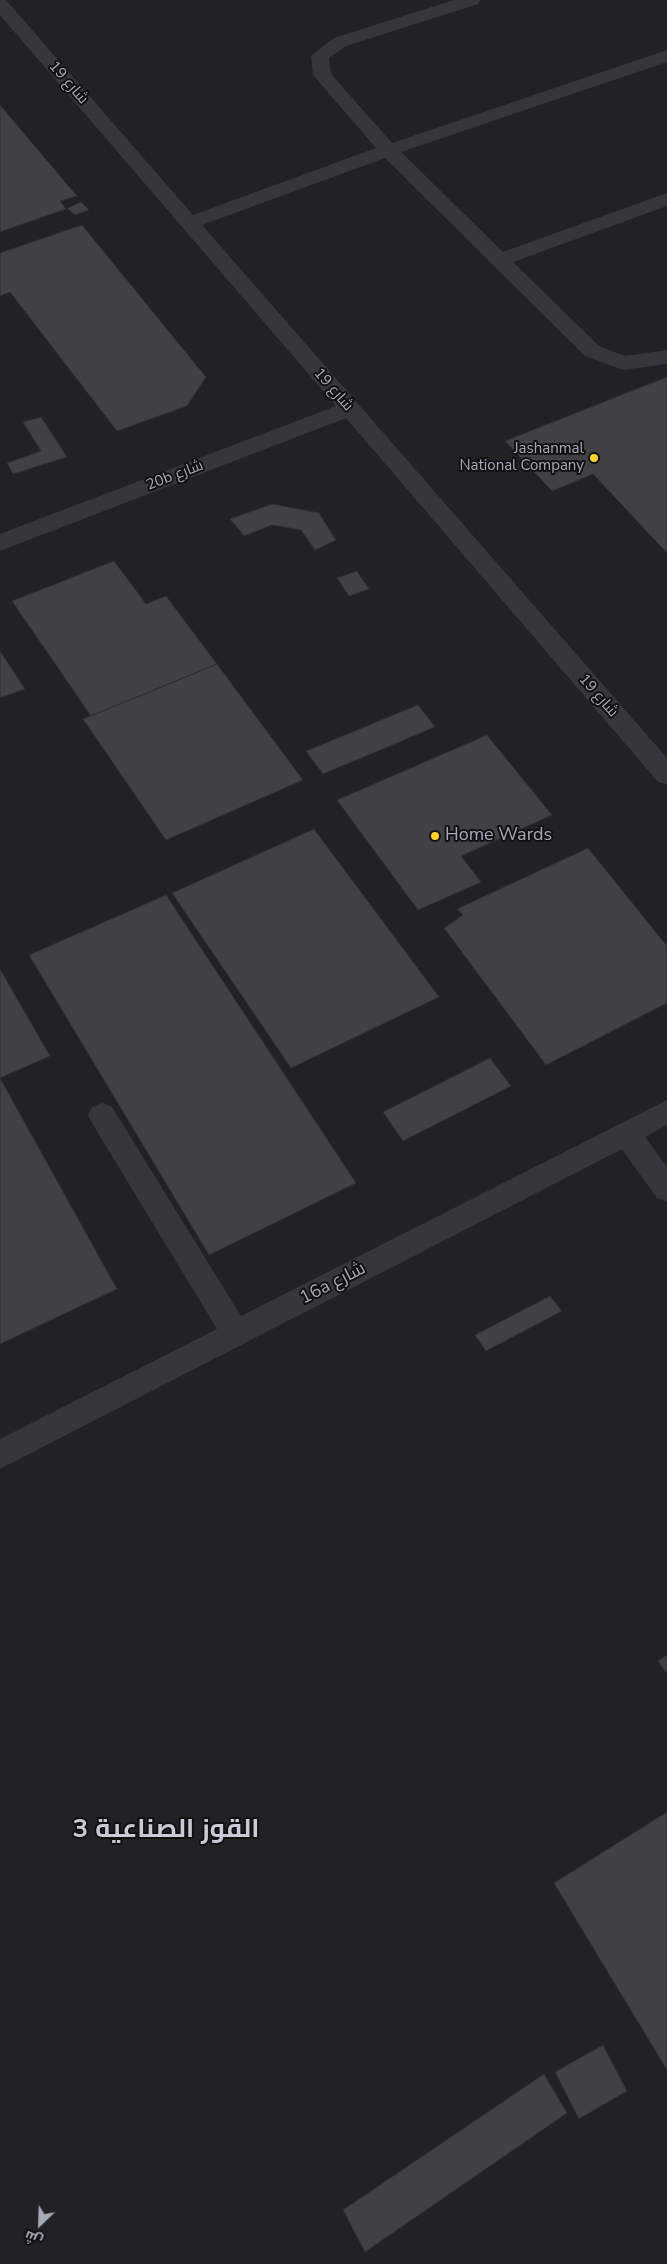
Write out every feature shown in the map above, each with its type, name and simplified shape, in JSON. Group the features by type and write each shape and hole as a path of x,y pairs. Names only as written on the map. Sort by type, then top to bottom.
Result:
{"lane":[{"path":"472,0 340,42 320,56 322,75 388,150 592,351 623,363 667,357"},
{"name":"شارع 19","path":"0,4 667,775"},
{"path":"189,223 388,150 667,56"},
{"path":"499,260 667,199"},
{"name":"20b شارع","path":"0,543 349,409"},
{"name":"16a شارع","path":"0,1455 667,1112"},
{"path":"102,1115 236,1334"},
{"path":"626,1133 667,1189"}],"shaded area":[{"name":"القوز الصناعية 3","path":"0,0 667,0 667,2264 0,2264"}],"building":[{"path":"0,105 77,196 60,201 66,209 0,232"},
{"path":"81,202 89,210 75,215 67,208"},
{"path":"82,225 206,377 187,406 117,431 10,292 0,296 0,253"},
{"name":"Jashanmal National Company","path":"667,377 667,553 593,474 552,491 505,441"},
{"path":"41,417 67,457 13,474 7,463 41,451 23,422"},
{"path":"272,504 319,513 336,540 315,550 301,530 272,525 244,536 230,519"},
{"path":"114,561 146,604 166,596 217,664 91,716 12,601"},
{"path":"357,571 369,589 349,596 337,578"},
{"path":"0,651 25,689 0,698"},
{"path":"217,664 303,780 166,840 83,719"},
{"path":"418,705 435,727 323,774 306,751"},
{"name":"Home Wards","path":"487,735 552,815 461,856 481,882 418,910 337,800"},
{"path":"314,829 439,997 291,1068 172,893"},
{"path":"588,848 667,946 667,1003 546,1065 444,928 463,915 457,909"},
{"path":"166,895 356,1183 209,1255 29,955"},
{"path":"0,969 50,1056 0,1078"},
{"path":"490,1058 511,1086 403,1141 383,1112"},
{"path":"0,1078 117,1289 0,1344"},
{"path":"550,1296 562,1311 486,1351 475,1335"},
{"path":"667,1655 667,1674 658,1661"},
{"path":"667,1812 667,2070 554,1883"},
{"path":"603,2045 627,2091 579,2119 555,2072"},
{"path":"544,2074 567,2113 365,2252 343,2210"}],"place":[{"name":"Jashanmal National Company","path":"594,458"},
{"name":"Home Wards","path":"435,836"}],"district":[{"name":"القوز الصناعية 3","path":"166,1831"}]}
